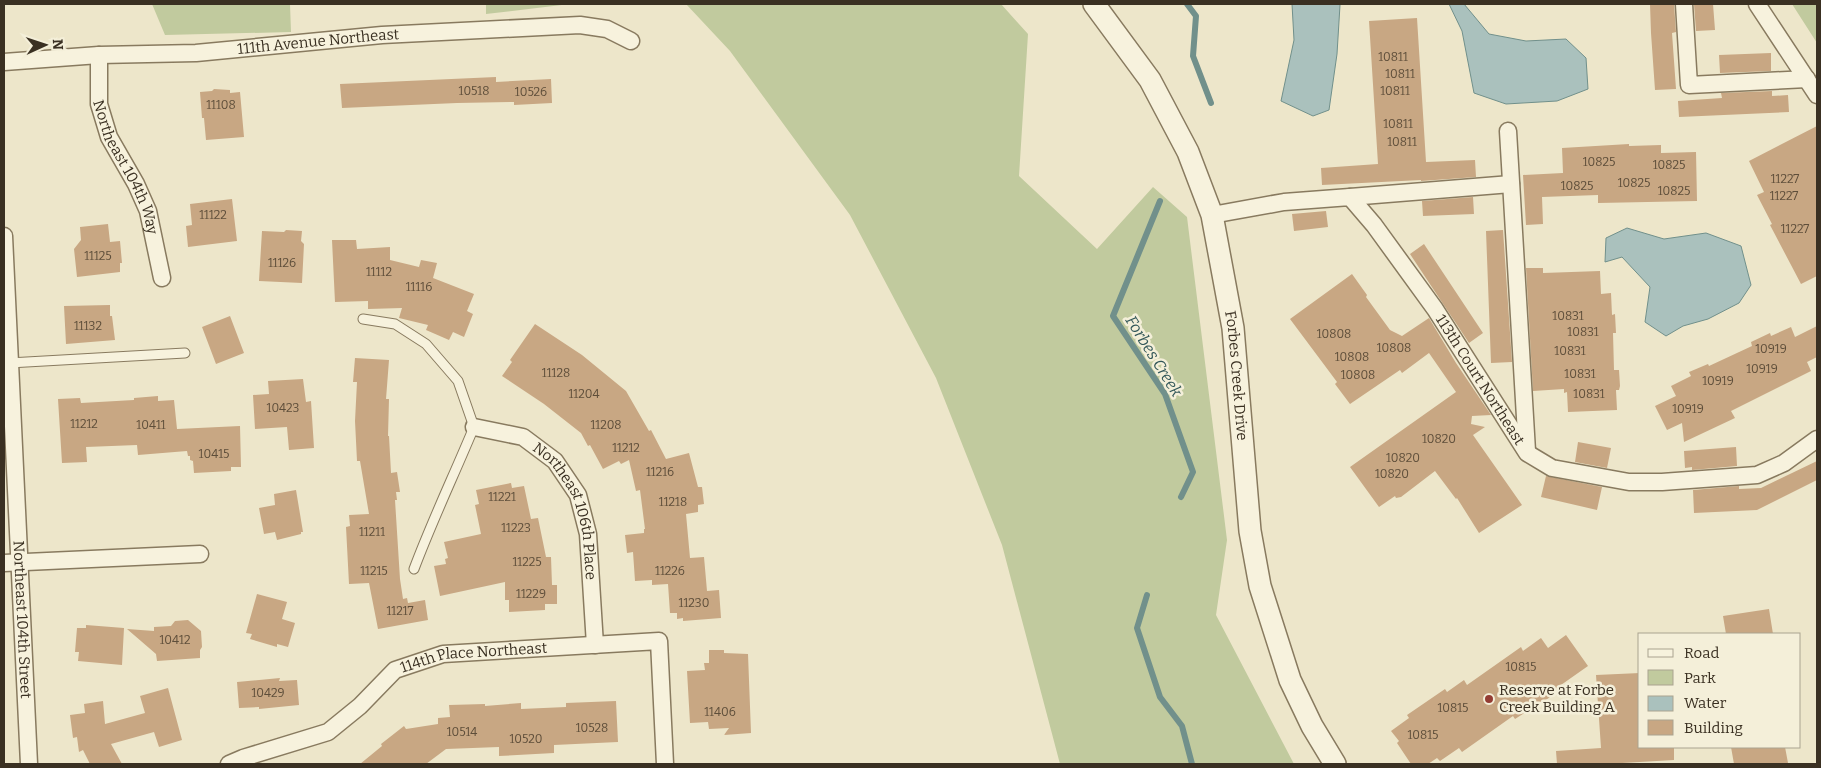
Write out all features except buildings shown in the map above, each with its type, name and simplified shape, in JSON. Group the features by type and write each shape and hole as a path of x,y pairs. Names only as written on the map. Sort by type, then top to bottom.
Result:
{"street":[{"name":"Forbes Creek Drive","path":"1094,4 1150,80 1188,152 1212,215 1233,328 1250,531 1259,580 1290,680 1312,726 1335,764"},
{"path":"1684,4 1689,85 1807,79"},
{"path":"1757,4 1817,95"},
{"name":"111th Avenue Northeast","path":"4,62 99,55 196,53 382,34 580,25 607,29 631,41"},
{"name":"Northeast 104th Way","path":"99,55 99,104 109,137 136,184 148,211 162,278"},
{"path":"1508,131 1527,453"},
{"path":"1212,215 1284,202 1511,184"},
{"name":"113th Court Northeast","path":"1350,197 1374,224 1435,309 1527,453 1552,468 1629,482 1662,482 1757,475 1784,464 1817,439"},
{"name":"Northeast 104th Street","path":"4,236 11,563 29,764"},
{"name":"Northeast 106th Place","path":"474,427 523,437 555,460 578,496 588,534 595,645"},
{"path":"11,563 200,554"},
{"name":"114th Place Northeast","path":"229,764 328,732 360,706 396,670 443,654 659,641 665,764"}],"lane":[{"path":"363,319 395,324 426,344 458,381 474,427 449,488 431,524 414,569"},
{"path":"7,353 185,353"}],"green space":[{"path":"152,4 290,4 291,32 165,35"},
{"path":"486,4 570,4 486,14"},
{"path":"686,4 1001,4 1028,34 1019,176 1097,249 1153,187 1187,217 1227,540 1216,615 1294,764 1060,764 1002,545 936,378 850,215 730,51"},
{"path":"1792,4 1817,4 1817,43"}],"water":[{"path":"1292,4 1341,4 1337,54 1329,110 1313,116 1281,101 1294,40"},
{"path":"1449,4 1464,4 1489,34 1526,41 1566,39 1586,58 1588,89 1557,101 1506,104 1474,93 1462,31"},
{"path":"1627,228 1664,239 1706,233 1741,246 1751,285 1739,303 1708,319 1683,326 1666,336 1645,322 1650,287 1622,257 1605,262 1606,238"}],"waterway":[{"name":"Forbes Creek","path":"1187,4 1196,16 1193,56 1211,103"},
{"name":"Forbes Creek","path":"1160,201 1113,316 1165,394 1193,472 1181,497"},
{"name":"Forbes Creek","path":"1147,595 1137,628 1160,697 1182,726 1192,764"}],"place":[{"name":"Reserve at Forbe Creek Building A","path":"1489,699"}]}
